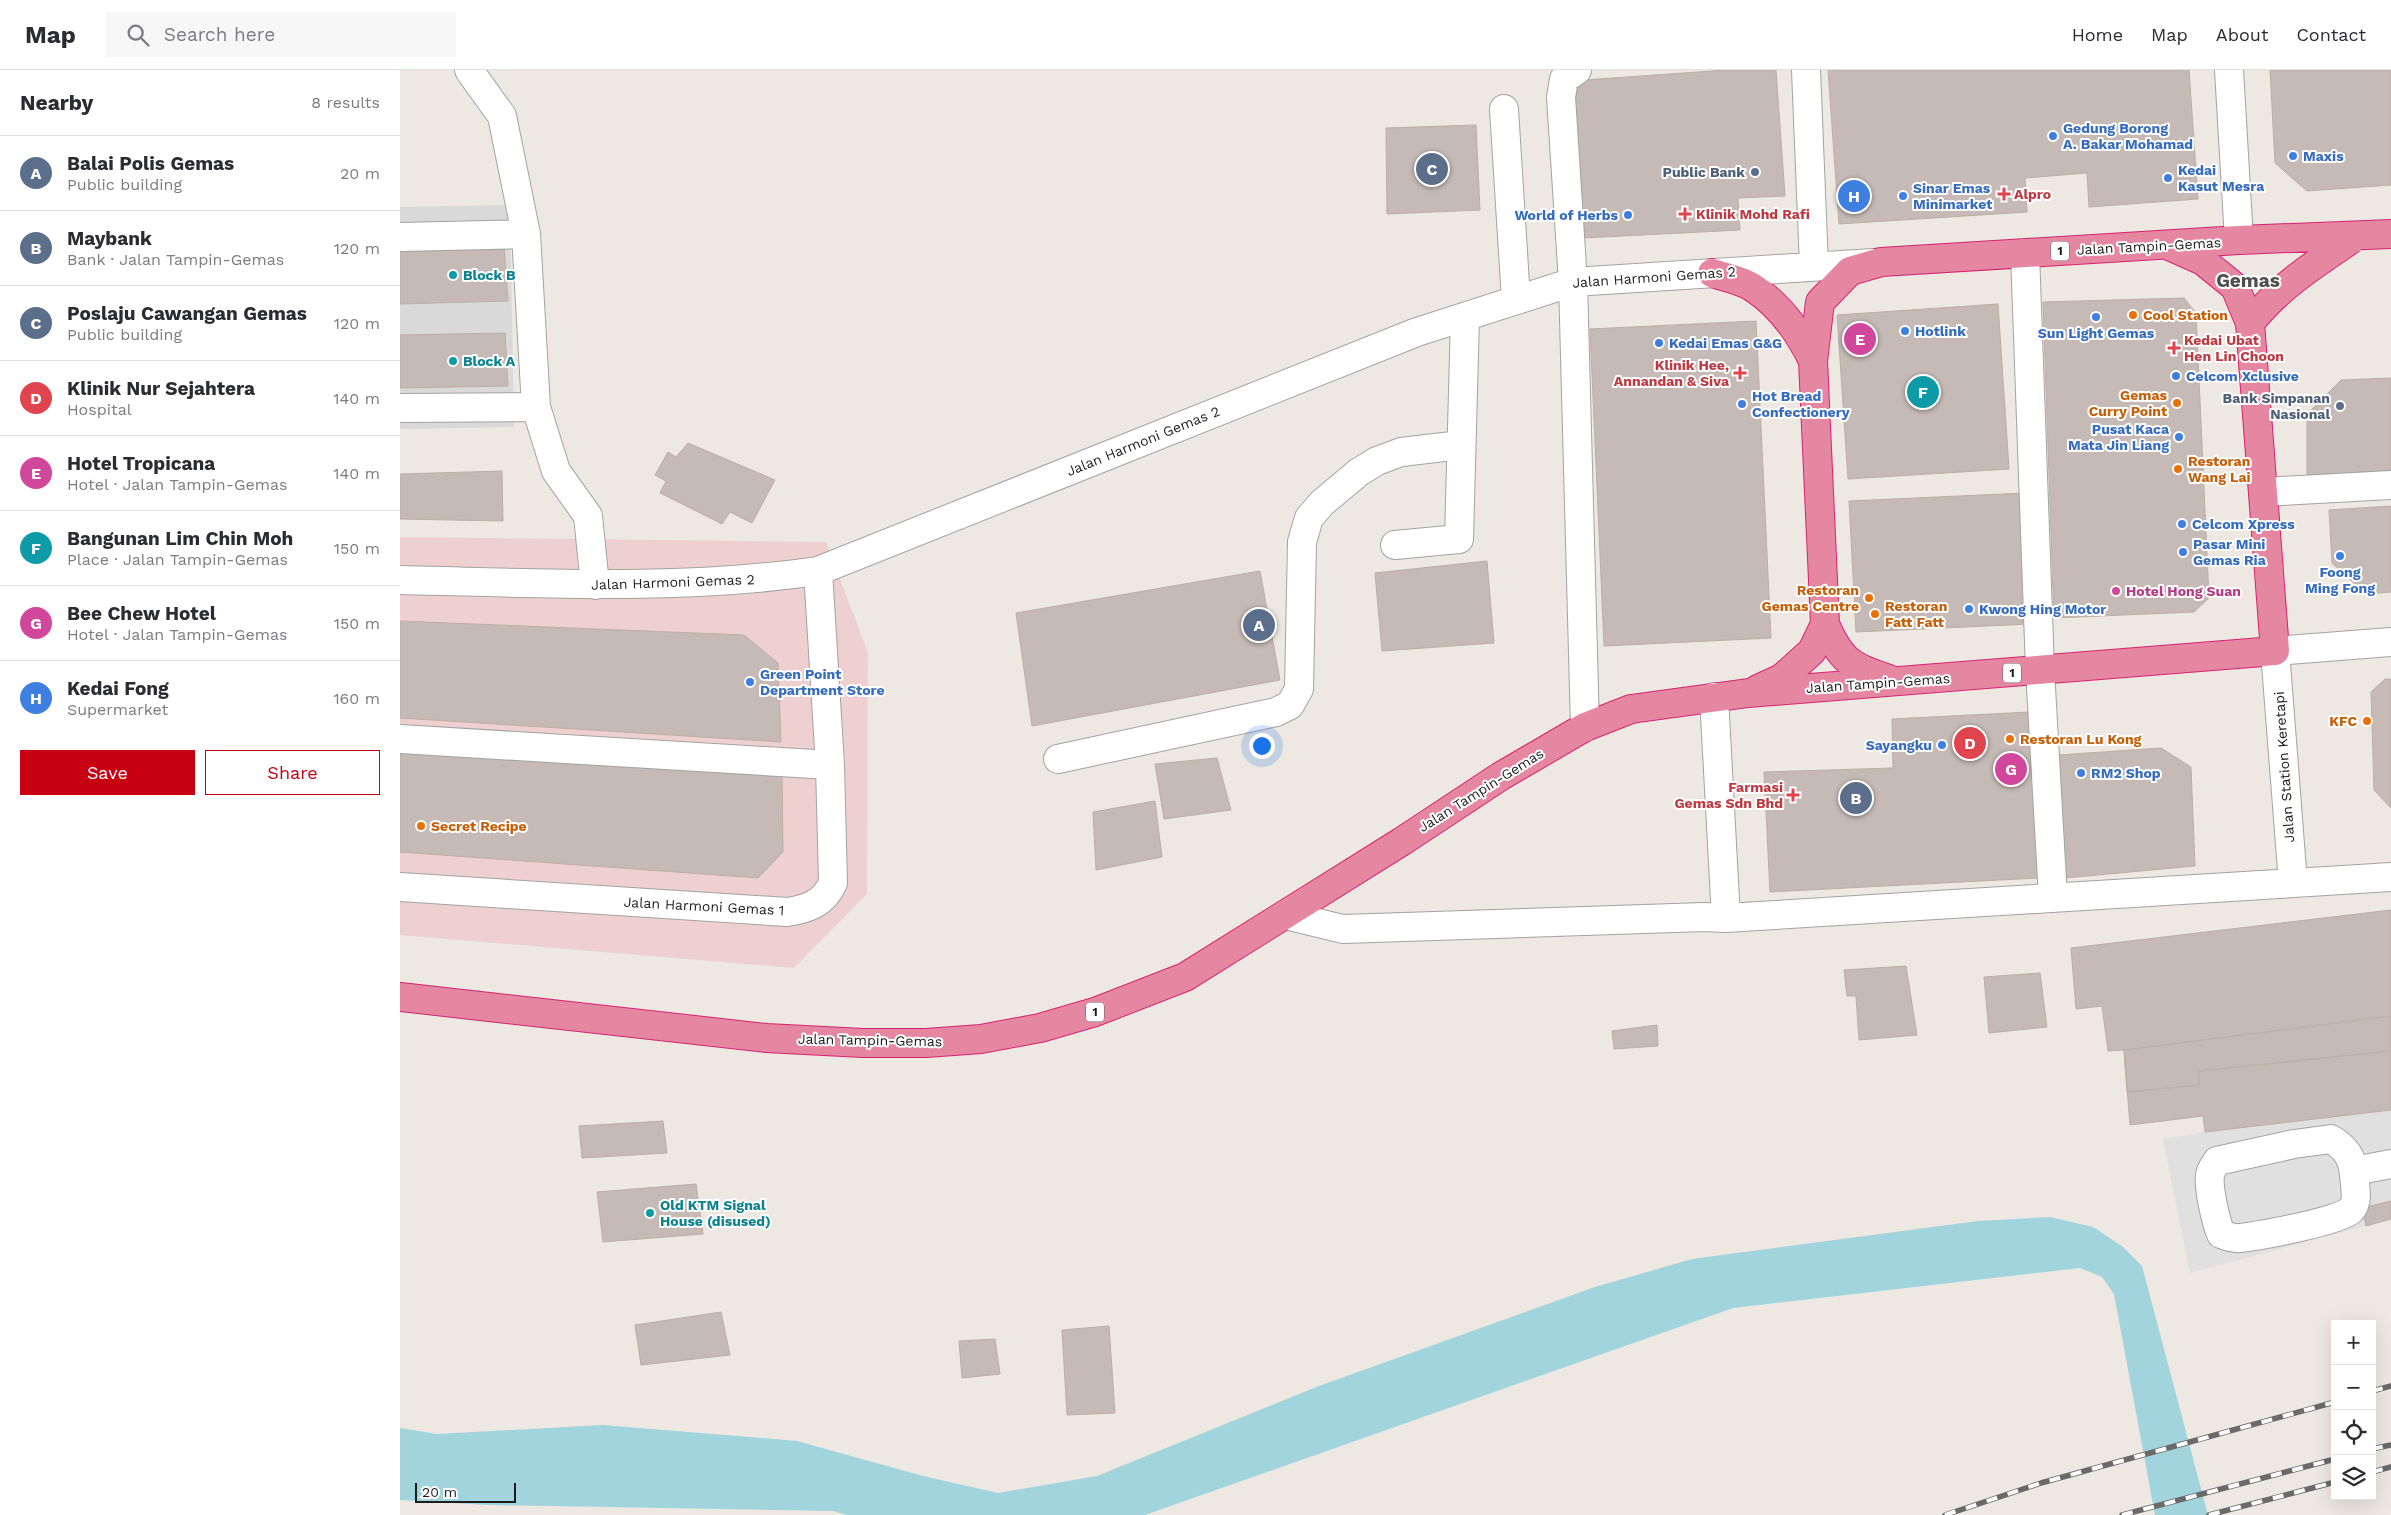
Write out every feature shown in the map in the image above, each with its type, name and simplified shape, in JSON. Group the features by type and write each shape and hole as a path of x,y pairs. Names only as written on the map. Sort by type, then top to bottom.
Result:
{"highway":[{"name":"1","path":"2356,236 2391,234"},
{"name":"Jalan Tampin-Gemas","path":"1882,262 2239,240 2356,236"},
{"path":"2250,323 2267,301 2295,278 2356,236"},
{"path":"2167,245 2203,261 2235,287 2250,323 2275,651"},
{"name":"1","path":"1748,693 1782,678 1812,651 1824,624 1813,361 1820,302 1850,272 1882,262"},
{"path":"1712,273 1752,287 1781,312 1798,331 1813,361"},
{"path":"1824,624 1834,646 1849,663 1898,682"},
{"name":"Jalan Tampin-Gemas","path":"400,997 766,1038 863,1044 926,1043 981,1039 1040,1028 1095,1012 1184,977 1285,915 1501,776 1584,727 1631,709 1748,693 2275,651"}],"street":[{"path":"469,70 502,116 526,234 536,406 556,471 588,516 595,585"},
{"path":"1577,70 1564,79 1562,97 1573,282 1584,727"},
{"path":"1806,70 1814,266"},
{"path":"2229,70 2239,240"},
{"path":"1504,109 1516,300"},
{"path":"400,236 526,234"},
{"path":"2024,253 2040,670 2053,898"},
{"name":"Jalan Harmoni Gemas 2","path":"400,580 595,585 723,582 818,571 1417,332 1573,282 1882,262"},
{"path":"1395,545 1460,539 1464,317"},
{"path":"400,408 536,406"},
{"path":"1058,759 1276,712 1290,704 1299,689 1302,542 1309,518 1322,503 1359,472 1377,461 1402,452 1461,445"},
{"path":"2263,492 2391,485"},
{"name":"Jalan Harmoni Gemas 1","path":"400,886 787,912 804,910 817,903 828,894 833,883 830,765 818,571"},
{"path":"2275,651 2391,642"},
{"name":"Jalan Station Keretapi","path":"2275,651 2293,883"},
{"path":"1714,697 1726,918"},
{"path":"400,740 830,765"},
{"path":"1285,915 1343,929 1694,917 1726,918 2391,877"},
{"path":"2331,1139 2346,1149 2354,1171 2356,1201 2351,1209 2342,1216 2238,1238 2221,1234 2217,1226 2209,1177 2217,1161 2294,1144 2331,1139"},
{"path":"2354,1171 2391,1164"}],"shaded area":[{"path":"510,205 514,427 400,429 400,207"},
{"path":"400,537 826,542 868,653 867,894 794,968 400,935"},
{"path":"2391,1110 2391,1219 2190,1273 2163,1139 2205,1132"}],"water":[{"path":"2050,1217 2093,1227 2123,1247 2142,1266 2208,1515 2155,1515 2114,1294 2102,1277 2080,1268 1733,1308 1145,1515 847,1515 833,1511 488,1505 400,1500 400,1428 437,1434 603,1425 797,1441 923,1476 998,1493 1097,1476 1319,1386 1595,1287 1692,1259 1978,1221"}],"building":[{"path":"1726,70 1776,70 1785,196 1738,198 1740,230 1583,238 1570,81"},
{"path":"1828,70 2189,70 2198,199 2089,207 2087,173 2025,178 2027,212 1839,224"},
{"path":"2270,70 2391,70 2391,185 2307,191 2275,163"},
{"path":"1476,125 1480,210 1387,214 1386,128"},
{"name":"Block B","path":"504,245 508,301 400,304 400,249"},
{"path":"2184,298 2196,313 2209,598 2194,612 2054,618 2043,302"},
{"path":"1998,304 2009,469 1848,479 1837,315"},
{"path":"1756,321 1771,638 1604,646 1590,329"},
{"name":"Block A","path":"505,333 508,386 400,388 400,335"},
{"path":"2391,378 2391,471 2307,476 2307,414 2341,380"},
{"path":"688,443 775,480 752,523 730,512 722,524 660,493 666,481 655,475 668,452 676,457"},
{"path":"502,471 503,521 400,519 400,474"},
{"path":"2025,493 2030,624 1856,632 1849,501"},
{"path":"2391,506 2391,592 2366,594 2332,563 2329,510"},
{"path":"1487,561 1494,643 1382,651 1375,573"},
{"path":"1260,571 1280,680 1032,726 1016,613"},
{"path":"400,621 744,635 778,663 781,742 400,718"},
{"path":"2385,679 2391,679 2391,808 2374,790 2371,692"},
{"path":"2029,712 2038,878 1770,892 1764,772 1893,768 1892,719"},
{"path":"2161,748 2191,767 2195,866 2065,878 2058,755"},
{"path":"400,749 782,776 783,852 758,878 400,852"},
{"path":"1217,758 1231,810 1164,819 1155,764"},
{"path":"1155,801 1162,857 1096,870 1093,812"},
{"path":"2391,910 2391,1110 2205,1132 2203,1116 2130,1125 2124,1050 2108,1051 2102,1006 2076,1009 2071,948"},
{"path":"1906,966 1917,1035 1859,1040 1856,996 1847,996 1844,970"},
{"path":"2040,973 2047,1027 1989,1033 1984,977"},
{"path":"2391,1016 2391,1051 2199,1071 2199,1085 2127,1092 2124,1050"},
{"path":"1657,1025 1658,1046 1614,1049 1612,1031"},
{"path":"663,1121 667,1153 582,1158 579,1126"},
{"name":"Old KTM Signal House (disused)","path":"696,1184 703,1234 603,1242 597,1192"},
{"path":"2391,1201 2391,1219 2366,1226 2362,1208"},
{"path":"721,1312 730,1355 641,1365 635,1325"},
{"path":"1109,1326 1115,1413 1067,1415 1062,1330"},
{"path":"995,1339 1000,1374 962,1378 959,1341"}],"railway":[{"path":"2376,1390 2391,1386"},
{"path":"1945,1515 2041,1483 2331,1403"},
{"path":"2376,1448 2391,1445"},
{"path":"2122,1515 2331,1460"},
{"path":"2376,1471 2391,1467"},
{"path":"2209,1515 2331,1483"}],"place":[{"name":"Gedung Borong A. Bakar Mohamad","path":"2053,136"},
{"name":"Maxis","path":"2293,156"},
{"name":"Poslaju Cawangan Gemas","path":"1432,169"},
{"name":"Public Bank","path":"1755,172"},
{"name":"Kedai Kasut Mesra","path":"2168,178"},
{"name":"Alpro","path":"2004,194"},
{"name":"Kedai Fong","path":"1854,196"},
{"name":"Sinar Emas Minimarket","path":"1903,196"},
{"name":"Klinik Mohd Rafi","path":"1685,214"},
{"name":"World of Herbs","path":"1628,215"},
{"name":"Block B","path":"453,275"},
{"name":"Cool Station","path":"2133,315"},
{"name":"Sun Light Gemas","path":"2096,317"},
{"name":"Hotlink","path":"1905,331"},
{"name":"Hotel Tropicana","path":"1860,339"},
{"name":"Kedai Emas G&G","path":"1659,343"},
{"name":"Kedai Ubat Hen Lin Choon","path":"2174,348"},
{"name":"Block A","path":"453,361"},
{"name":"Klinik Hee, Annandan & Siva","path":"1740,373"},
{"name":"Celcom Xclusive","path":"2176,376"},
{"name":"Bangunan Lim Chin Moh","path":"1923,392"},
{"name":"Gemas Curry Point","path":"2177,403"},
{"name":"Hot Bread Confectionery","path":"1742,404"},
{"name":"Bank Simpanan Nasional","path":"2340,406"},
{"name":"Pusat Kaca Mata Jin Liang","path":"2179,437"},
{"name":"Restoran Wang Lai","path":"2178,469"},
{"name":"Celcom Xpress","path":"2182,524"},
{"name":"Pasar Mini Gemas Ria","path":"2183,552"},
{"name":"Foong Ming Fong","path":"2340,556"},
{"name":"Hotel Hong Suan","path":"2116,591"},
{"name":"Restoran Gemas Centre","path":"1869,598"},
{"name":"Kwong Hing Motor","path":"1969,609"},
{"name":"Restoran Fatt Fatt","path":"1875,614"},
{"name":"Balai Polis Gemas","path":"1259,625"},
{"name":"Green Point Department Store","path":"750,682"},
{"name":"KFC","path":"2367,721"},
{"name":"Restoran Lu Kong","path":"2010,739"},
{"name":"Klinik Nur Sejahtera","path":"1970,743"},
{"name":"Sayangku","path":"1942,745"},
{"name":"Bee Chew Hotel","path":"2011,769"},
{"name":"RM2 Shop","path":"2081,773"},
{"name":"Farmasi Gemas Sdn Bhd","path":"1793,795"},
{"name":"Maybank","path":"1856,798"},
{"name":"Secret Recipe","path":"421,826"},
{"name":"Old KTM Signal House (disused)","path":"650,1213"}],"district":[{"name":"Gemas","path":"2248,280"}]}
